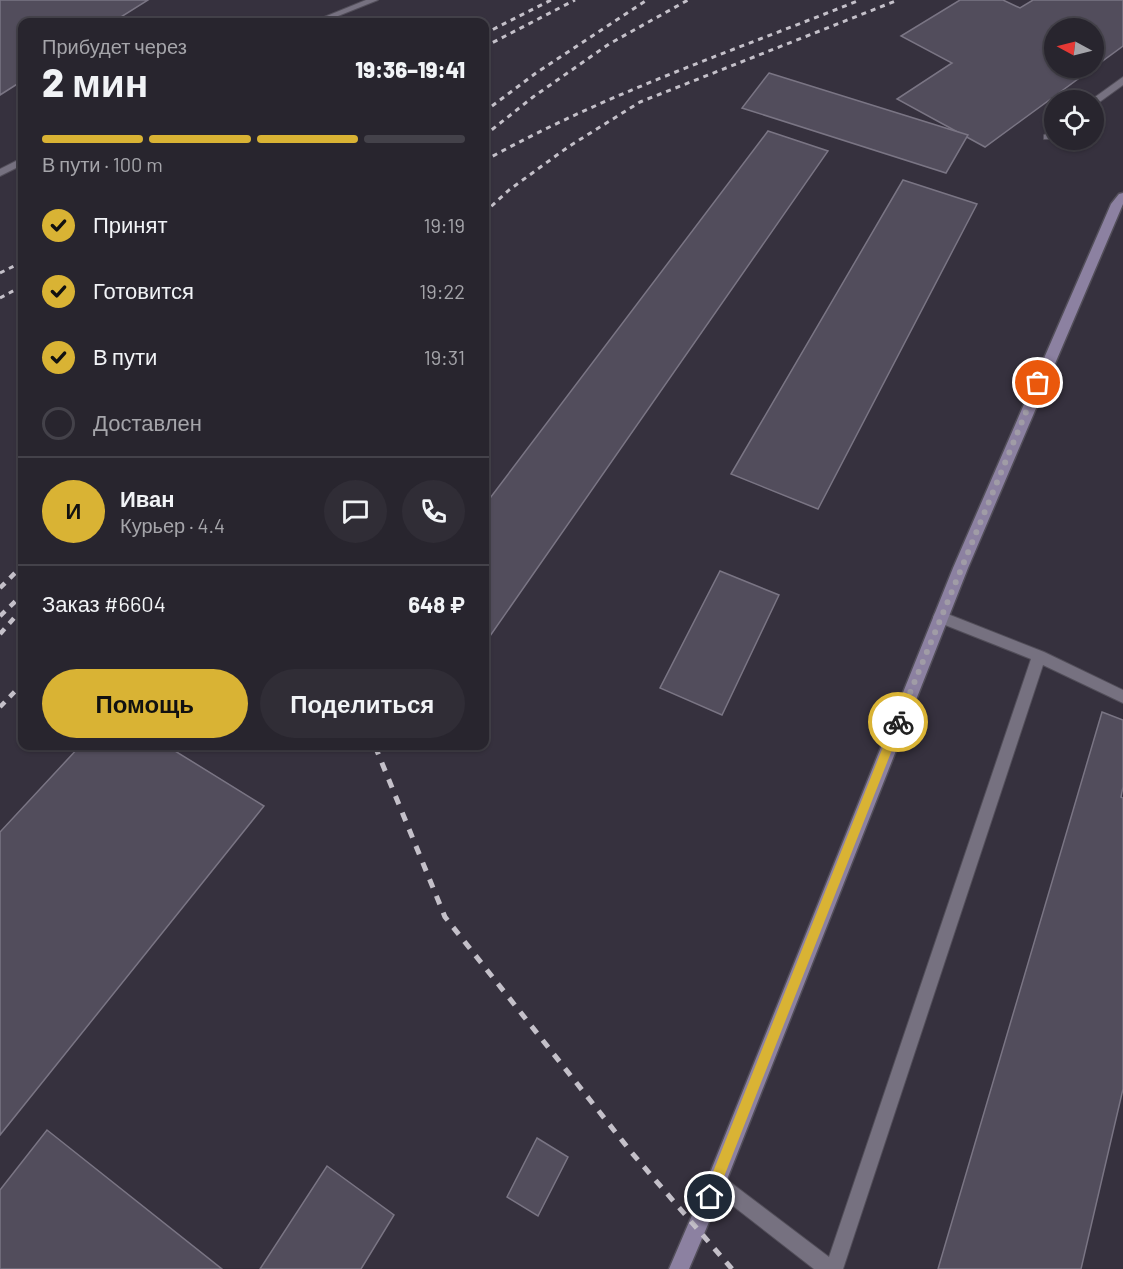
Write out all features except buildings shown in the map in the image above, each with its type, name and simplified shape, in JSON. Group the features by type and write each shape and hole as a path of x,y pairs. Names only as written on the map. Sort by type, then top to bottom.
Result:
{"street":[{"path":"679,1269 716,1182 940,617 1065,319 1117,204 1123,197"}],"lane":[{"path":"327,18 374,0"},
{"path":"1104,95 1123,80"},
{"path":"0,173 18,163"},
{"path":"940,617 1039,656 1123,697"},
{"path":"834,1269 1039,656"},
{"path":"716,1182 829,1269"}],"railway":[{"path":"489,31 551,0"},
{"path":"489,44 575,0"},
{"path":"489,108 536,73 647,0"},
{"path":"489,132 533,97 609,44 688,0"},
{"path":"489,158 622,94 860,0"},
{"path":"489,208 509,190 568,147 640,102 898,0"},
{"path":"0,273 18,264"},
{"path":"0,298 18,288"},
{"path":"0,588 18,570"},
{"path":"0,616 18,599"},
{"path":"0,634 18,614"},
{"path":"0,707 18,688"},
{"path":"377,750 445,917 632,1153 732,1269"}],"way so far":[{"path":"898,722 1038,383"}],"route":[{"path":"710,1197 898,722"}]}
